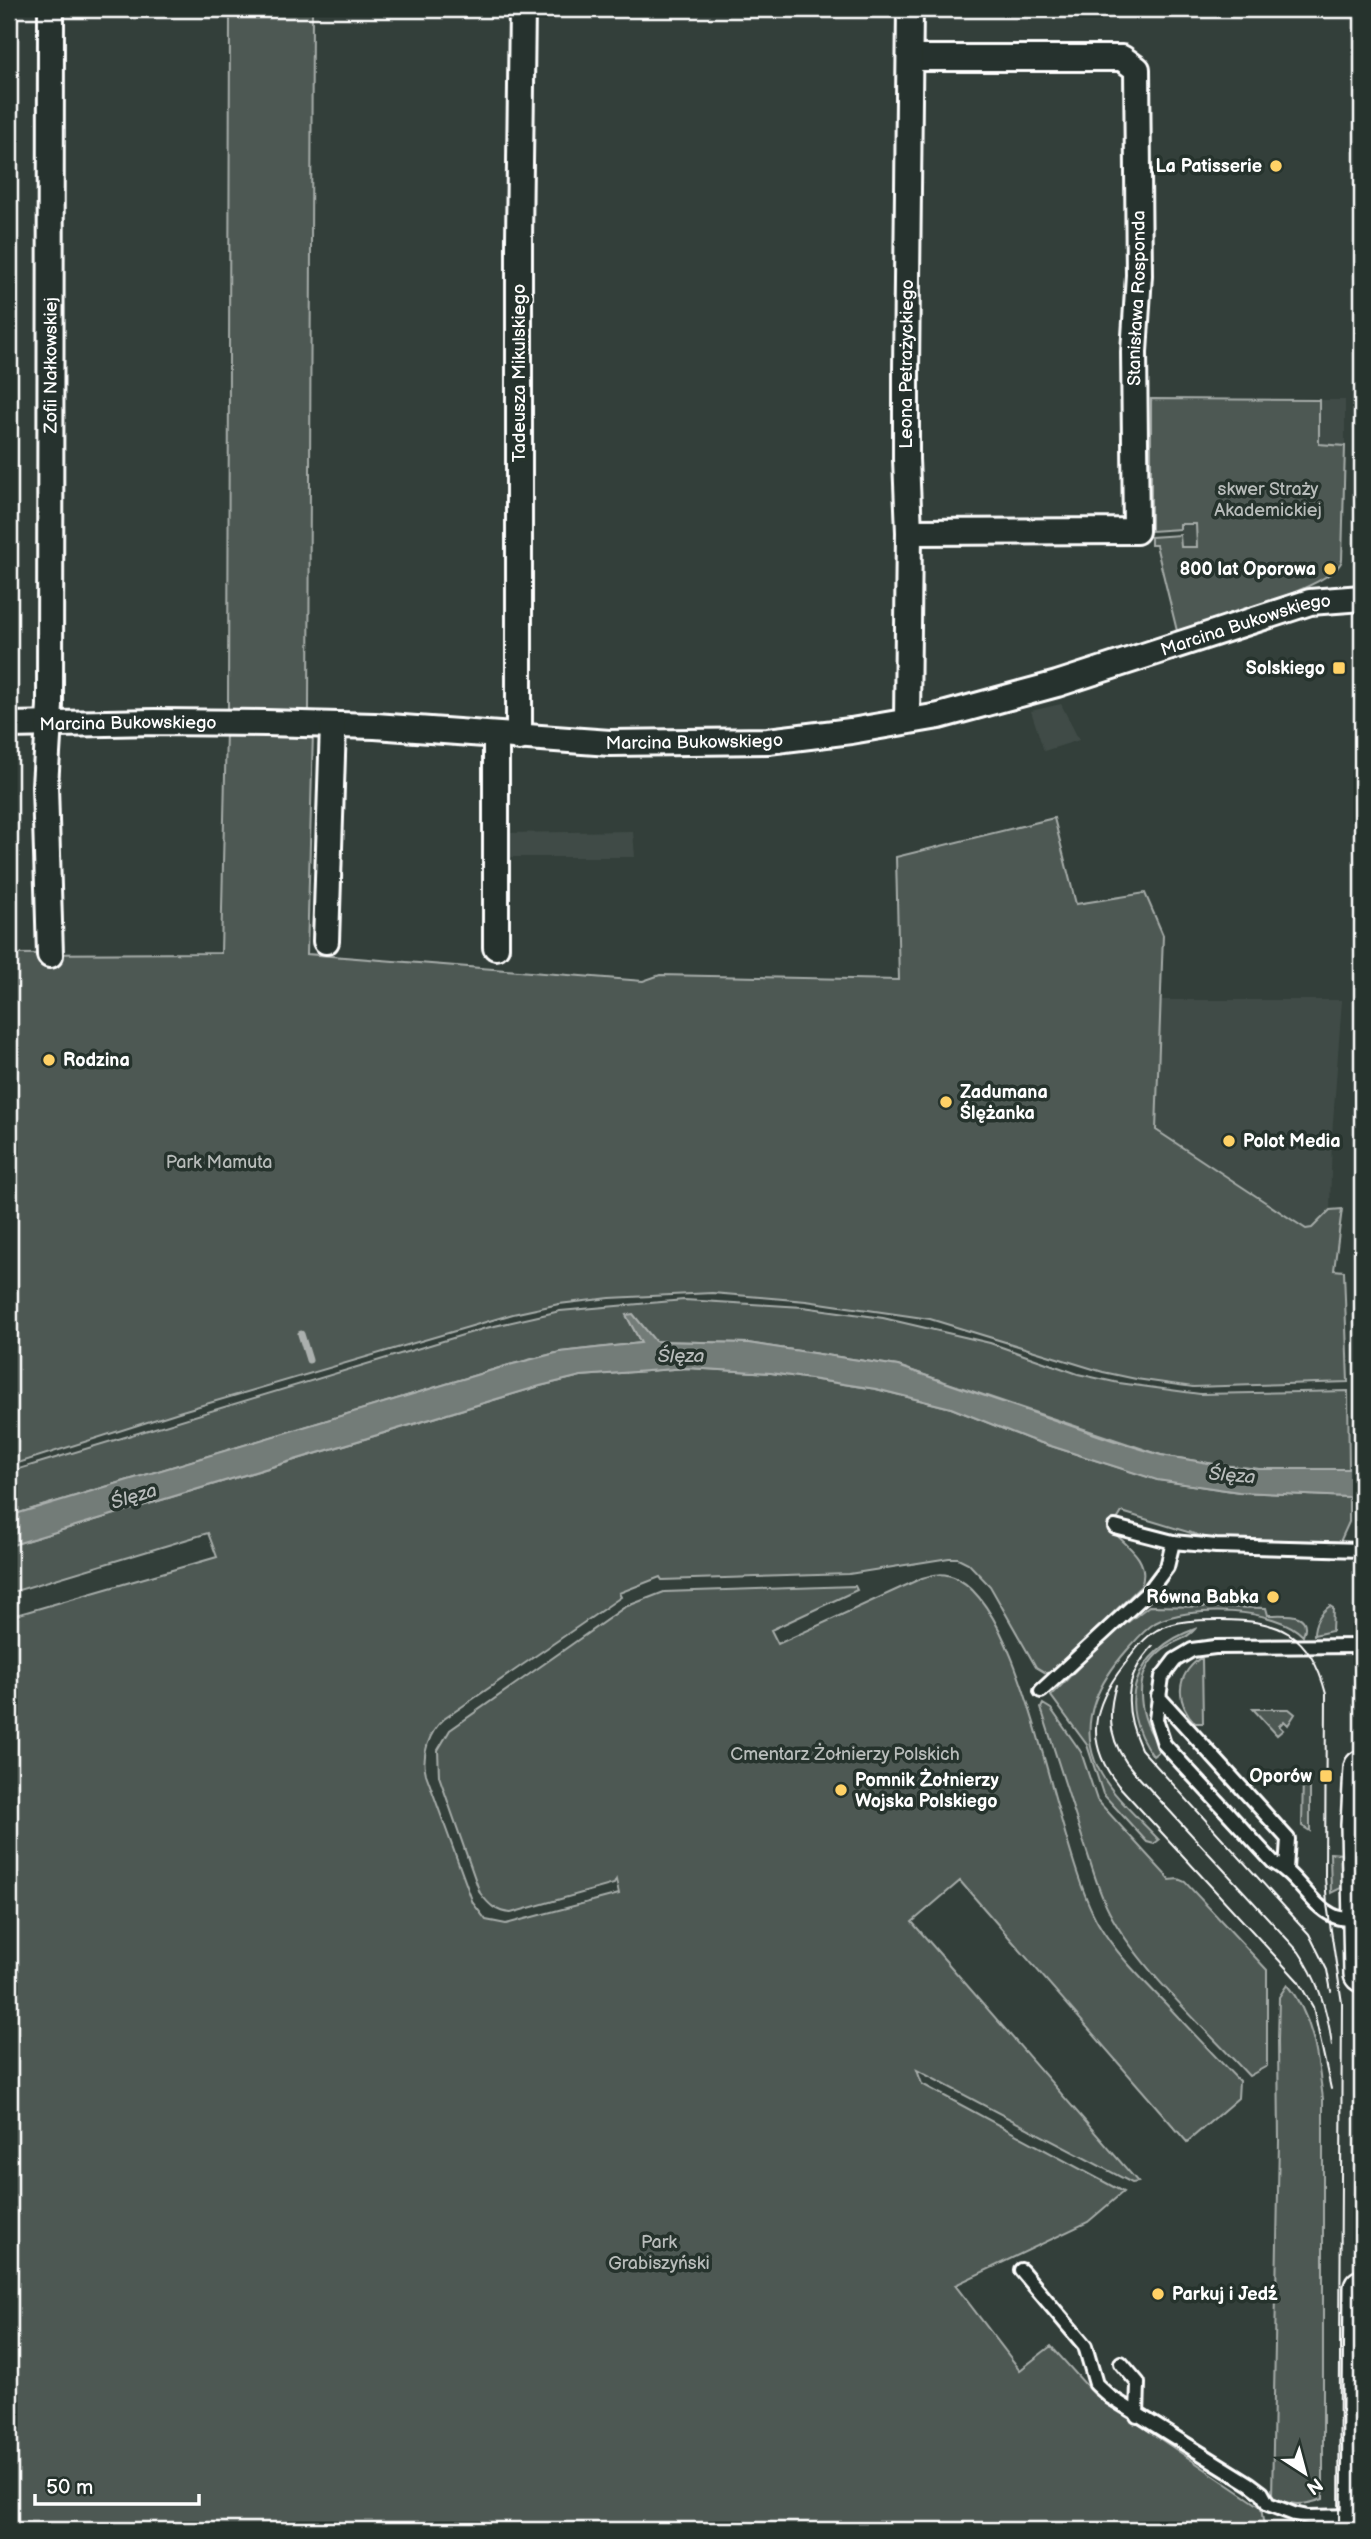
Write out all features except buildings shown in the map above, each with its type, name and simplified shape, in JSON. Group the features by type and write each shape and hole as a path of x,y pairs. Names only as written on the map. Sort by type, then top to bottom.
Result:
{"main road":[{"path":"1362,1768 1359,1825 1362,1974"},
{"path":"1360,2523 1362,2288"}],"street":[{"name":"Zofii Nałkowskiej","path":"50,955 45,791 49,724 51,9"},
{"name":"Tadeusza Mikulskiego","path":"496,947 507,736 522,9"},
{"name":"Leona Petrażyckiego","path":"907,721 909,531 906,370 910,9"},
{"name":"Stanisława Rosponda","path":"909,531 1136,531 1134,352 1139,275 1137,69 1122,58 910,58"},
{"name":"Marcina Bukowskiego","path":"9,725 168,722 333,725 610,743 768,741 851,731 939,716 1057,684 1310,602 1362,598"},
{"path":"326,941 333,725"}],"lane":[{"path":"1115,1527 1172,1542 1216,1546 1362,1550"},
{"path":"1041,1691 1149,1591 1167,1567 1172,1542"},
{"path":"1361,1919 1348,1919 1329,1913 1286,1869 1273,1862 1164,1744 1156,1719 1162,1677 1175,1660 1192,1650 1215,1647 1362,1646"},
{"path":"1158,1696 1288,1839 1286,1869"},
{"path":"1021,2270 1085,2346 1096,2384 1110,2397 1250,2484 1262,2493 1268,2504 1308,2517 1360,2523"},
{"path":"1121,2363 1138,2383 1137,2416"}],"shaded area":[{"path":"1319,400 1345,400 1345,446 1319,445"},
{"path":"1196,523 1197,547 1181,548 1180,524"},
{"path":"1061,704 1079,740 1044,751 1031,711"},
{"path":"633,831 635,857 505,857 506,833"},
{"path":"1160,1000 1342,1000 1332,1135 1330,1210 1312,1228 1306,1229 1156,1130"}],"green space":[{"path":"230,9 312,9 309,711 228,709"},
{"name":"skwer Straży Akademickiej","path":"1151,399 1319,400 1319,444 1345,446 1342,560 1334,571 1295,592 1177,631 1156,545 1151,545 1151,537 1180,535 1181,547 1197,547 1196,524 1180,524 1180,529 1151,531"},
{"name":"Park Mamuta","path":"226,730 313,732 307,954 643,981 660,975 899,980 896,857 1054,818 1076,904 1145,893 1163,935 1156,1130 1306,1229 1312,1228 1330,1210 1342,1209 1334,1270 1344,1271 1348,1382 1193,1387 1103,1372 930,1319 806,1301 712,1293 610,1298 559,1304 513,1314 182,1411 9,1466 9,954 221,953"},
{"path":"684,1300 803,1307 883,1318 990,1343 1078,1374 1119,1383 1200,1394 1348,1391 1349,1469 1259,1469 1161,1455 898,1366 748,1343 654,1341 633,1315 627,1316 641,1343 560,1352 509,1365 9,1516 9,1472 486,1328 560,1311"},
{"path":"687,1368 771,1373 876,1389 951,1408 1029,1439 1158,1480 1239,1492 1349,1497 1349,1522 1340,1542 1214,1540 1122,1512 1111,1530 1131,1548 1140,1562 1143,1569 1141,1586 1052,1672 1046,1673 1036,1667 990,1586 968,1563 958,1558 849,1574 662,1580 660,1577 619,1593 621,1597 444,1719 430,1737 425,1759 426,1774 473,1903 486,1920 506,1924 619,1894 616,1880 614,1884 511,1913 501,1911 490,1904 480,1893 439,1776 438,1750 450,1730 625,1607 664,1592 855,1586 857,1590 771,1630 778,1644 922,1578 940,1574 958,1579 982,1602 1003,1638 1022,1685 1083,1888 1098,1923 1129,1965 1239,2081 1238,2098 1187,2142 960,1881 912,1922 1138,2182 1132,2183 917,2070 922,2084 1123,2192 1088,2222 955,2285 1020,2370 1051,2346 1094,2394 1261,2507 1263,2521 1271,2530 9,2530 9,1617 217,1557 208,1533 9,1593 9,1546 540,1386 581,1376"},
{"path":"1149,1606 1266,1608 1268,1615 1301,1618 1305,1628 1303,1636 1290,1626 1253,1614 1189,1613 1155,1623 1118,1661 1095,1701 1089,1730 1091,1745 1095,1761 1107,1783 1159,1840 1154,1844 1147,1842 1103,1794 1087,1745 1051,1696 1106,1639"},
{"path":"1330,1606 1333,1608 1332,1631 1314,1635 1318,1619"},
{"path":"1195,1629 1163,1649 1145,1672 1141,1698 1143,1711 1162,1749 1153,1756 1141,1736 1135,1717 1133,1699 1137,1681 1145,1665 1158,1650 1174,1638"},
{"path":"1202,1659 1203,1723 1195,1723 1184,1707 1181,1690 1186,1674"},
{"path":"1043,1704 1051,1709 1081,1752 1097,1800 1170,1880 1185,1882 1267,1970 1267,2066 1249,2076 1159,1980 1126,1940 1113,1919 1093,1870 1041,1708"},
{"path":"1253,1709 1289,1709 1295,1714 1288,1725 1284,1721 1279,1726 1283,1730 1277,1735"},
{"path":"1303,1776 1310,1777 1310,1831 1302,1826"},
{"path":"1330,1853 1343,1854 1345,1886 1331,1893"},
{"path":"1287,1985 1296,1997 1309,2025 1317,2054 1323,2099 1323,2499 1297,2504 1272,2497 1279,1997"}],"water":[{"name":"Ślęza","path":"633,1314 655,1341 748,1343 898,1366 1161,1455 1259,1469 1362,1469 1349,1497 1239,1492 1157,1480 1029,1439 951,1408 876,1389 771,1373 687,1368 581,1376 540,1386 9,1546 9,1516 509,1365 560,1352 641,1343 626,1315"}],"pier":[{"path":"1349,1465 1362,1465 1362,1500 1349,1501"}],"waterway":[{"path":"301,1334 309,1360"}],"tram line":[{"path":"1331,2089 1313,2007 1298,1981 1118,1785 1100,1754 1096,1724 1099,1710 1113,1680 1152,1633 1172,1624 1220,1620 1275,1627 1301,1643 1311,1656 1326,1694 1325,1877 1342,2003 1339,2530"},
{"path":"1153,1646 1136,1670 1129,1695 1131,1721 1141,1749 1309,1934 1327,1970 1331,1991"},
{"path":"1116,1685 1111,1720 1120,1752 1134,1772 1299,1952 1322,1997 1332,2046"}],"place":[{"name":"La Patisserie","path":"1276,166"},
{"name":"800 lat Oporowa","path":"1330,569"},
{"name":"Solskiego","path":"1339,668"},
{"name":"Rodzina","path":"49,1060"},
{"name":"Zadumana Ślężanka","path":"946,1102"},
{"name":"Polot Media","path":"1229,1141"},
{"name":"Równa Babka","path":"1273,1597"},
{"name":"Oporów","path":"1326,1776"},
{"name":"Pomnik Żołnierzy Wojska Polskiego","path":"841,1790"},
{"name":"Parkuj i Jedź","path":"1158,2294"}],"park label":[{"name":"Cmentarz Żołnierzy Polskich","path":"845,1754"},
{"name":"Park Grabiszyński","path":"659,2252"}]}
